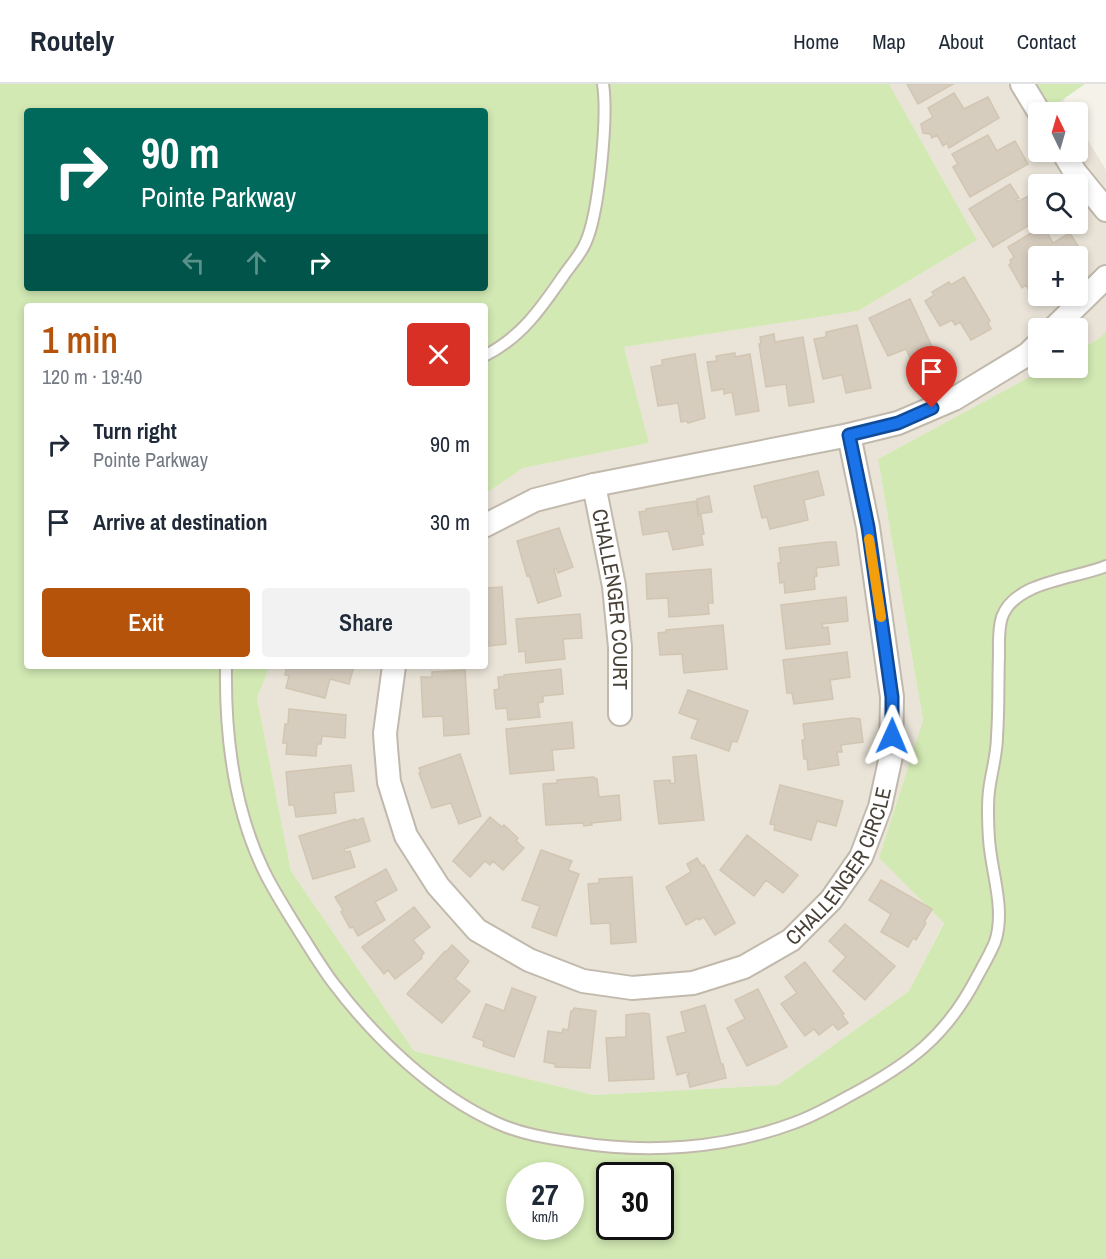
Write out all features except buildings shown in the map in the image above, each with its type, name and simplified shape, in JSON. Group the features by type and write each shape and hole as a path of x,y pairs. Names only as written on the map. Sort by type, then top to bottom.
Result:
{"street":[{"path":"1022,84 1033,102"},
{"path":"1069,162 1106,210"},
{"path":"1064,318 1106,277"},
{"path":"488,524 535,500 594,485 849,435 898,423 954,399 1028,354"},
{"name":"CHALLENGER CIRCLE","path":"394,669 385,733 389,782 402,825 407,838 438,886 477,930 529,960 583,981 632,988 693,983 744,967 791,940 831,900 852,871 861,857 880,807 891,756 892,697 868,527 849,435"},
{"name":"CHALLENGER COURT","path":"594,485 614,586 620,647 620,714"}],"lane":[{"path":"488,353 517,335 539,311 585,243 596,198 606,105 603,84"},
{"path":"226,669 226,709 230,750 244,818 253,845 276,894 329,977 346,1000 385,1042 434,1084 461,1103 488,1119 518,1131 573,1142 627,1148 706,1145 771,1131 817,1114 897,1070 936,1037 954,1014 990,952 999,923 988,821 989,794 997,741 1001,621 1008,606 1019,595 1106,566"}],"shaded area":[{"path":"889,84 1054,84 1065,102 1028,102 1028,162 1088,162 1088,140 1106,170 1106,331 1100,338 1088,345 1088,318 1028,318 1028,378 878,459 923,720 879,858 944,922 909,991 778,1085 594,1095 414,1051 291,871 257,698 269,669 488,669 488,492 523,468 649,443 624,347 858,311 977,240"}],"green space":[{"path":"0,84 889,84 977,240 858,311 624,347 649,443 523,468 488,492 488,303 24,303 24,669 269,669 257,698 291,871 414,1051 594,1095 778,1085 909,991 944,923 879,858 923,720 878,459 1028,378 1088,378 1088,345 1100,338 1106,331 1106,1259 0,1259"},
{"path":"1026,84 1085,84 1059,102 1038,102"}],"slow traffic":[{"path":"869,539 881,617"}],"route":[{"path":"892,736 892,697 868,527 849,435 898,423 932,408"}]}
